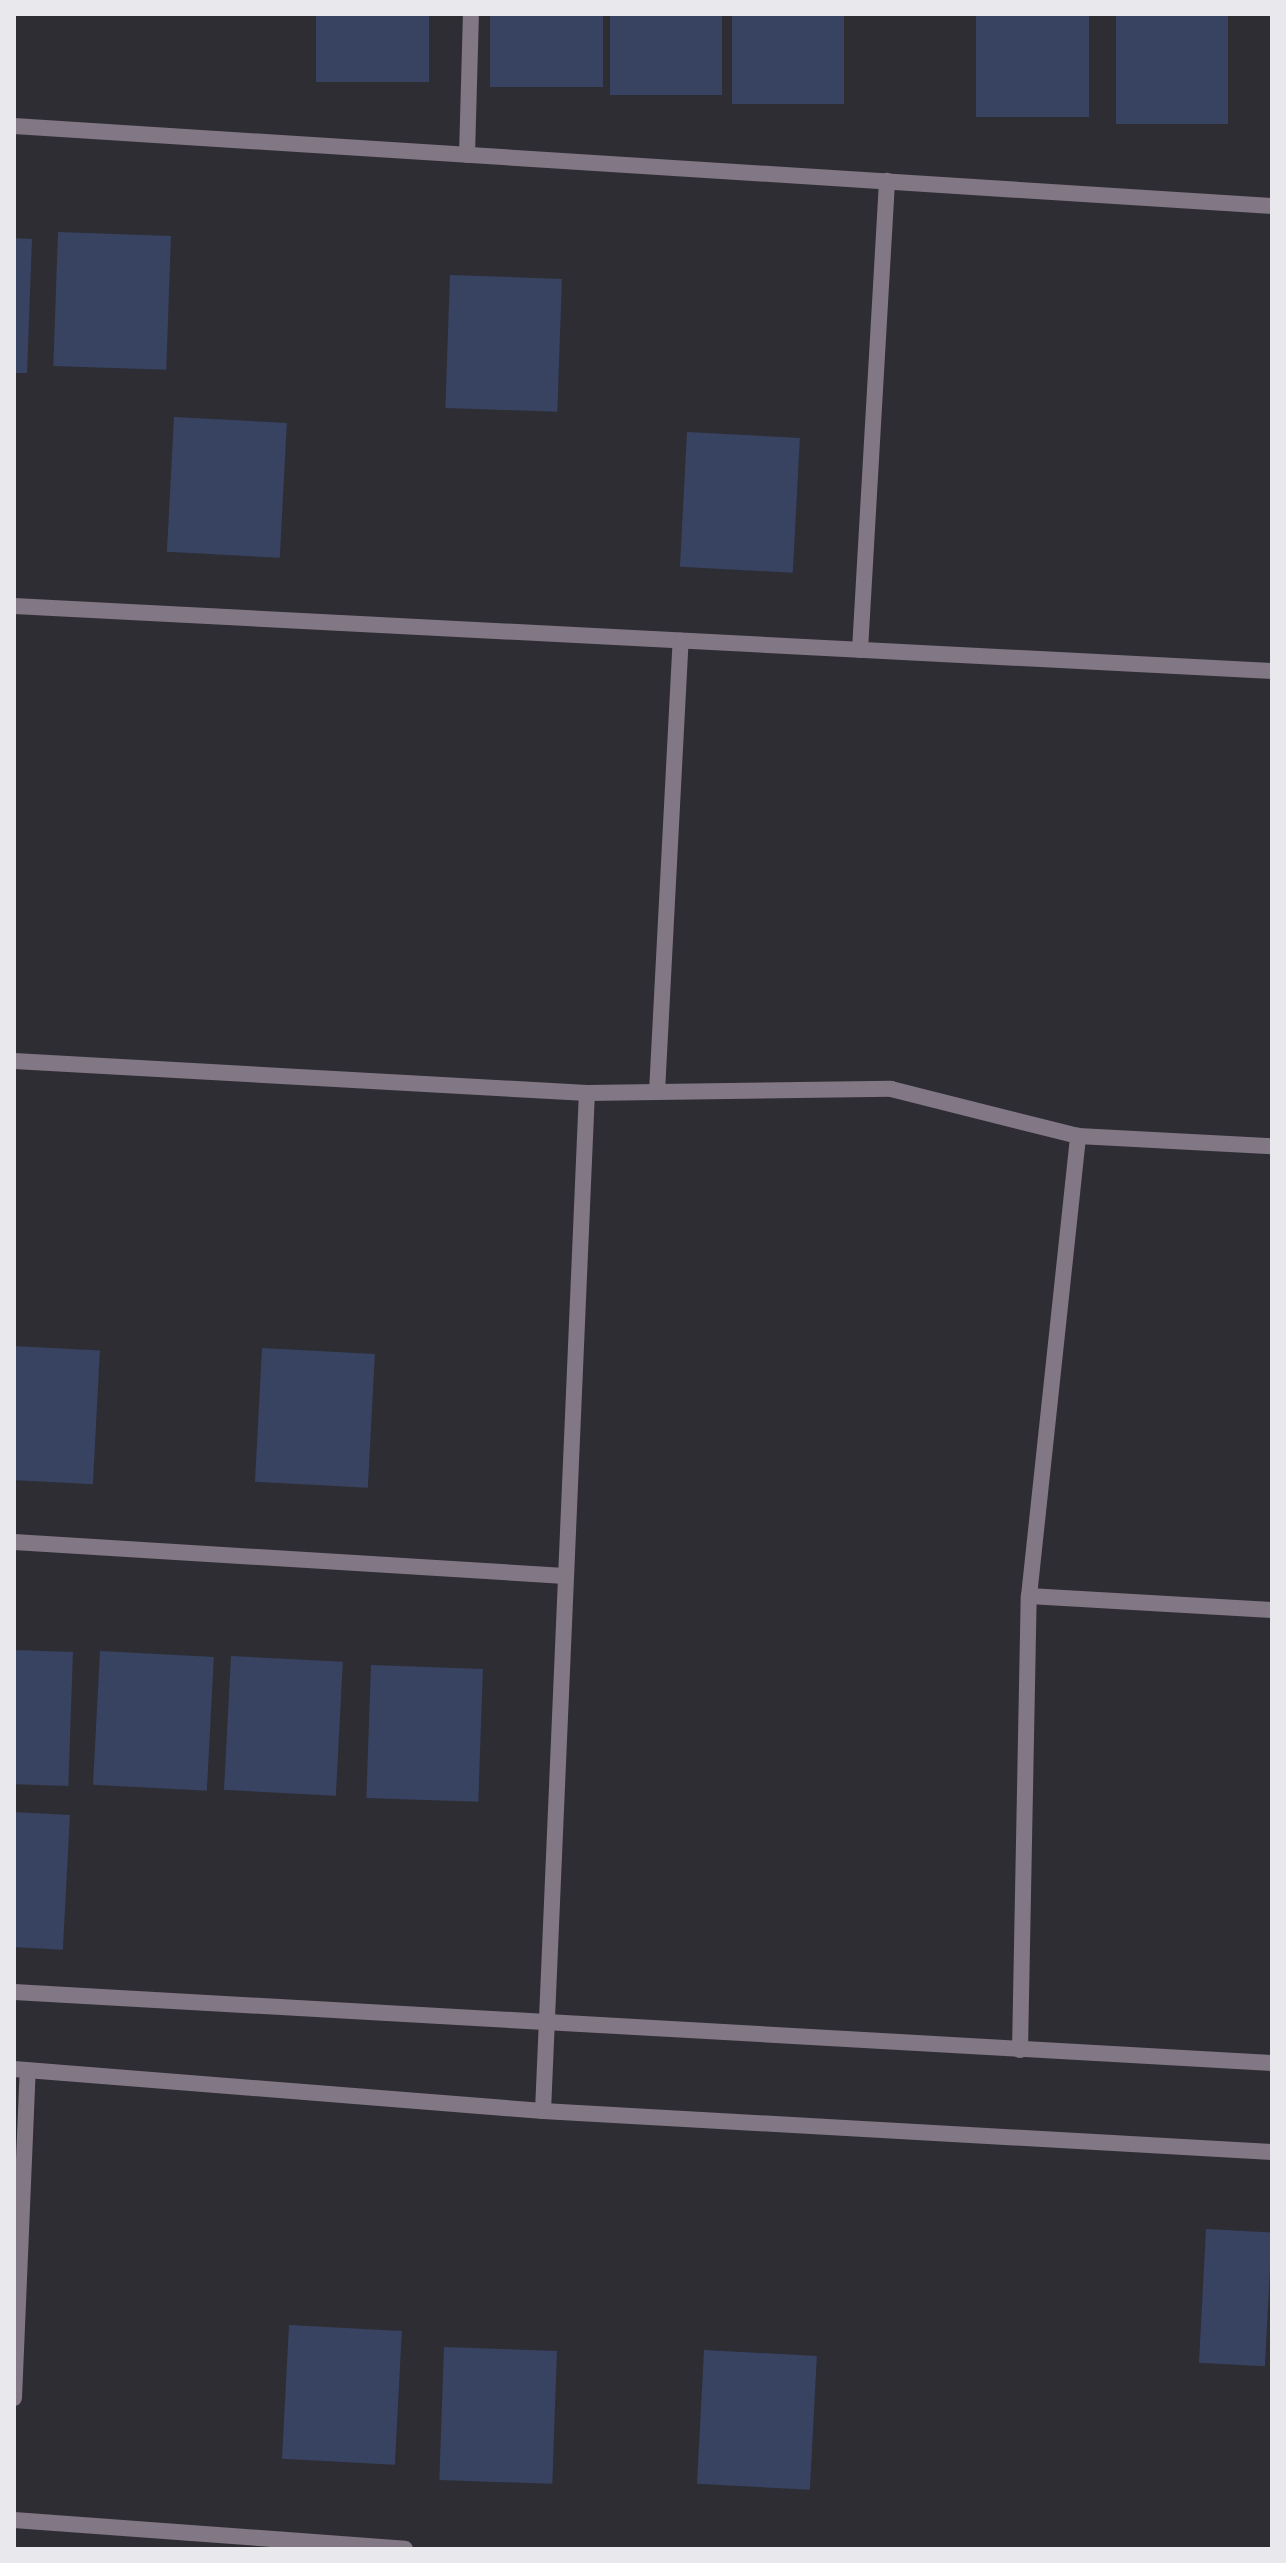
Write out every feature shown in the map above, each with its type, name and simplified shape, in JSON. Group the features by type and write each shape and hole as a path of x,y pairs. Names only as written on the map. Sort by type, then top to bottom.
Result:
{"street":[{"path":"467,155 471,14"},
{"path":"14,126 1272,206"},
{"path":"860,650 887,181"},
{"path":"14,606 1272,671"},
{"path":"657,1092 681,641"},
{"path":"14,1061 587,1093 891,1089 1078,1136 1272,1146"},
{"path":"543,2111 587,1093"},
{"path":"1020,2050 1029,1596 1078,1136"},
{"path":"14,1542 565,1576"},
{"path":"1029,1596 1272,1610"},
{"path":"14,1992 1272,2063"},
{"path":"14,2398 21,2069 543,2111 1272,2152"},
{"path":"14,2520 405,2549"}],"building":[{"path":"316,14 429,14 429,82 316,82"},
{"path":"490,14 603,14 603,87 490,87"},
{"path":"610,14 722,14 722,95 610,95"},
{"path":"732,14 844,14 844,104 732,104"},
{"path":"976,14 1089,14 1089,117 976,117"},
{"path":"1116,14 1228,14 1228,124 1116,124"},
{"path":"58,232 171,236 166,370 53,366"},
{"path":"14,238 32,239 27,373 14,373"},
{"path":"450,275 562,279 557,412 445,408"},
{"path":"174,417 287,423 280,558 167,552"},
{"path":"687,432 800,438 793,573 680,567"},
{"path":"14,1346 100,1351 93,1484 14,1480"},
{"path":"262,1348 375,1354 368,1488 255,1482"},
{"path":"14,1650 73,1652 68,1786 14,1784"},
{"path":"100,1651 214,1657 207,1791 93,1785"},
{"path":"231,1656 343,1662 336,1796 224,1790"},
{"path":"371,1665 483,1669 478,1802 366,1798"},
{"path":"14,1812 70,1815 63,1950 14,1947"},
{"path":"1206,2229 1272,2232 1265,2366 1199,2363"},
{"path":"289,2325 402,2331 395,2465 282,2459"},
{"path":"444,2347 557,2351 552,2484 439,2480"},
{"path":"704,2350 817,2356 810,2490 697,2484"}]}
